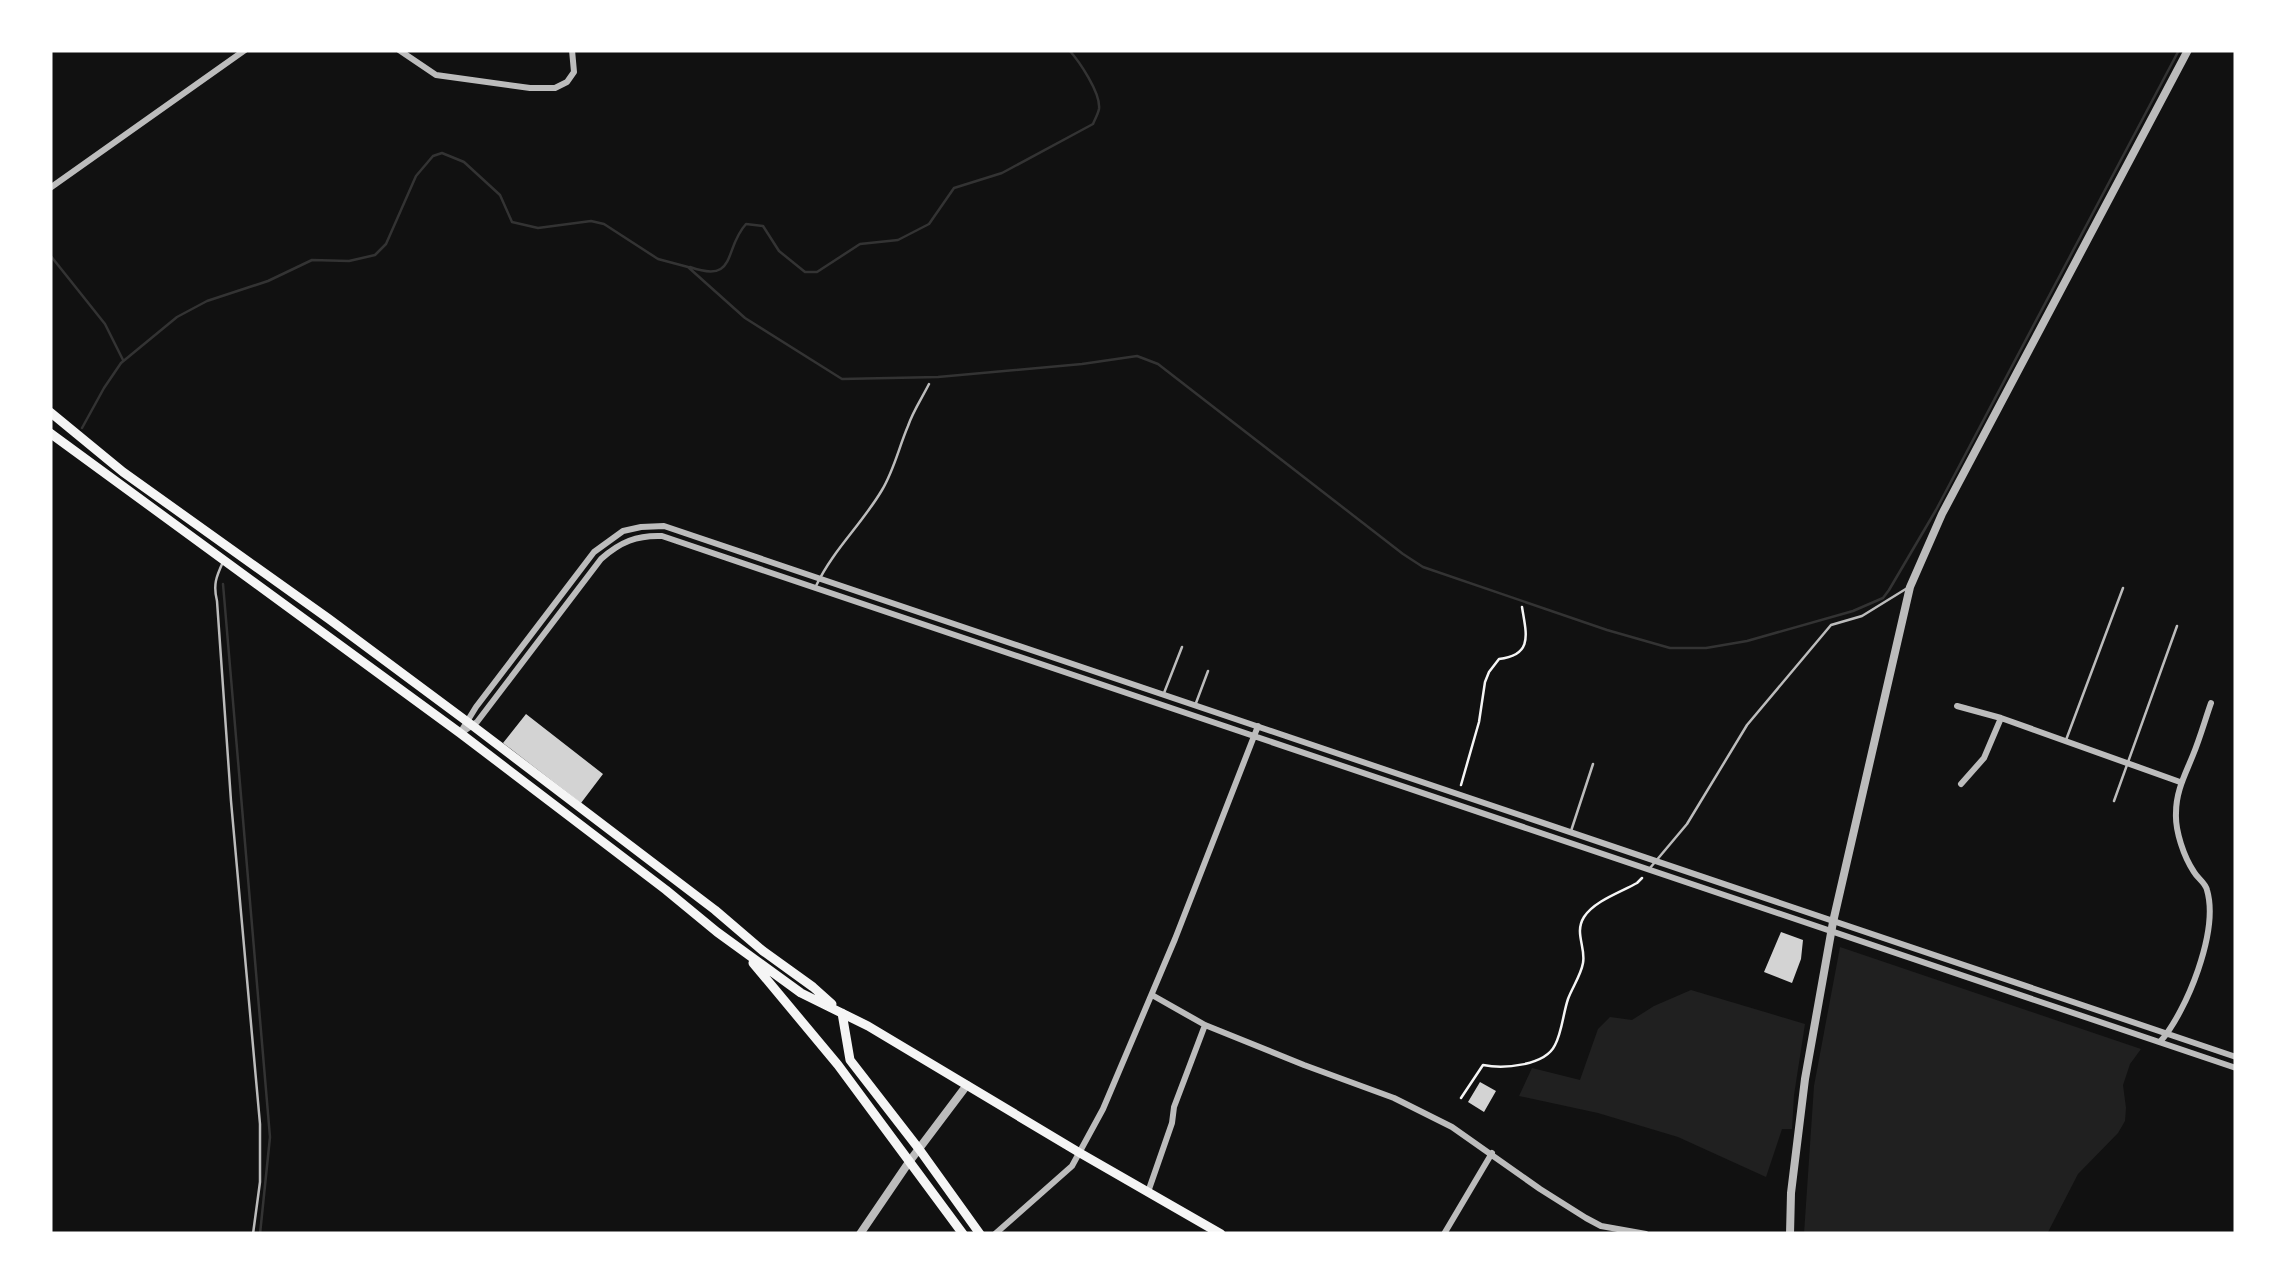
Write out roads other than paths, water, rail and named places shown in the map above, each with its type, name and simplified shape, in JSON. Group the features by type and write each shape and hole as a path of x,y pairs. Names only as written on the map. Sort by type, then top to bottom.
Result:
{"main road":[{"path":"50,412 124,472 469,723 813,987 842,1013 850,1060 980,1234"},
{"path":"50,433 460,733 801,992 1221,1234"},
{"path":"741,950 838,1065 964,1234"}],"street":[{"path":"50,188 245,50"},
{"path":"398,50 436,75 530,88 555,88 567,82 574,72 572,50"},
{"path":"1790,1234 1806,1079 1832,927 1910,587 1942,514 2188,50"},
{"path":"469,723 594,552 623,531 664,526 1571,832 2236,1068"},
{"path":"460,733 601,559 627,540 662,536 1649,870 2236,1057"},
{"path":"2160,1042 2188,995 2202,955 2210,908 2206,886 2193,872 2175,816 2180,782 2211,704"},
{"path":"1957,706 2180,782"},
{"path":"1961,784 1984,758 2001,718"},
{"path":"994,1234 1072,1166 1103,1109 1152,996 1258,726"},
{"path":"1152,996 1205,1025 1394,1098 1452,1127 1586,1218 1602,1226 1646,1234"},
{"path":"1148,1192 1205,1025"},
{"path":"860,1234 967,1086"},
{"path":"1444,1234 1492,1153"}],"lane":[{"path":"814,589 841,542 858,527 884,487 908,424 929,384"},
{"path":"224,560 214,589 260,1124 260,1182 253,1234"},
{"path":"1649,870 1687,824 1747,725 1831,625 1862,616 1910,587"},
{"path":"2065,741 2124,588"},
{"path":"2114,801 2177,626"},
{"path":"1164,694 1182,647"},
{"path":"1196,704 1208,671"},
{"path":"1571,832 1594,764"}],"waterway":[{"path":"690,267 705,271 723,267 746,224 763,226 779,251 805,272 817,272 860,244 898,240 929,224 954,188 1002,173 1093,124 1099,109 1097,95 1069,50"},
{"path":"82,428 121,363 177,317 207,301 268,281 312,260 349,261 375,255 386,244 416,176 433,156 442,153 464,162 500,195 512,222 538,228 591,221 604,224 658,259 688,267 745,318 842,379 938,377 1137,356 1158,364 1423,567 1670,648 1706,648 1747,641 1853,611 1883,598 1889,590 1936,510 2179,50"},
{"path":"50,255 105,324 123,360"},
{"path":"223,584 270,1137 260,1234"}]}
